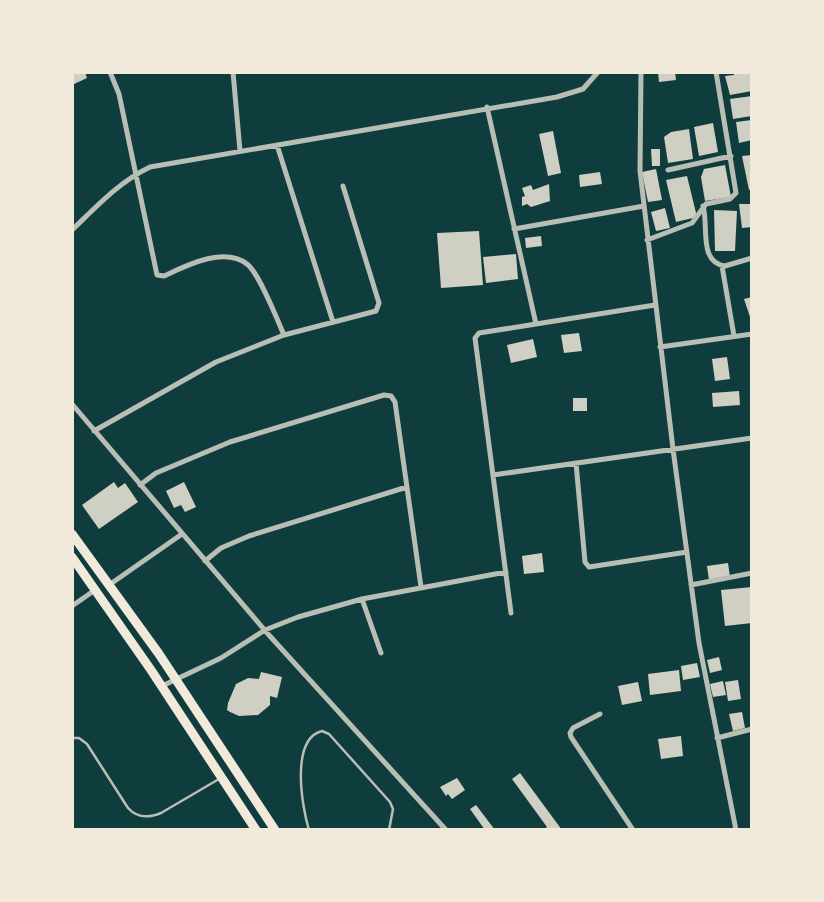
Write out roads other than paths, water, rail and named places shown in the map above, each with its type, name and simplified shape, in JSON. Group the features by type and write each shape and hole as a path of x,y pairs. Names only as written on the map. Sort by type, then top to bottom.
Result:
{"highway":[{"path":"72,534 107,586 175,679 274,830"},
{"path":"72,556 162,686 256,830"}],"street":[{"path":"110,72 118,88 157,275 164,276 206,258 234,258 244,262 253,272 284,335"},
{"path":"233,72 240,151"},
{"path":"72,230 112,191 136,174 169,163 566,94 583,89 598,72"},
{"path":"641,72 640,162 660,346 699,643 736,830"},
{"path":"648,240 692,223 703,206 735,196 736,187 716,72"},
{"path":"488,107 536,324"},
{"path":"277,145 333,322"},
{"path":"668,170 731,156"},
{"path":"94,432 216,362 284,335 372,313 379,307 343,186"},
{"path":"514,229 644,206"},
{"path":"703,206 708,253 712,260 722,266 730,266 752,258"},
{"path":"722,266 734,336"},
{"path":"511,613 474,338 479,333 655,305"},
{"path":"660,346 752,334"},
{"path":"140,484 156,473 230,442 388,395 395,402 421,587"},
{"path":"72,404 265,630 446,830"},
{"path":"493,475 752,438"},
{"path":"576,463 585,562 589,567 600,567 687,552"},
{"path":"205,561 221,548 249,536 407,487"},
{"path":"107,586 182,534"},
{"path":"162,686 222,658 265,630 298,617 421,587 506,572"},
{"path":"692,585 752,573"},
{"path":"72,606 96,590"},
{"path":"362,600 381,653"},
{"path":"600,714 573,728 570,733 571,737 633,830"},
{"path":"717,738 752,729"}],"lane":[{"path":"309,830 302,805 300,774 309,742 314,735 322,731 330,734 390,802 393,809 389,830"},
{"path":"72,738 79,738 87,744 128,808 138,815 150,816 161,813 221,777"}]}
